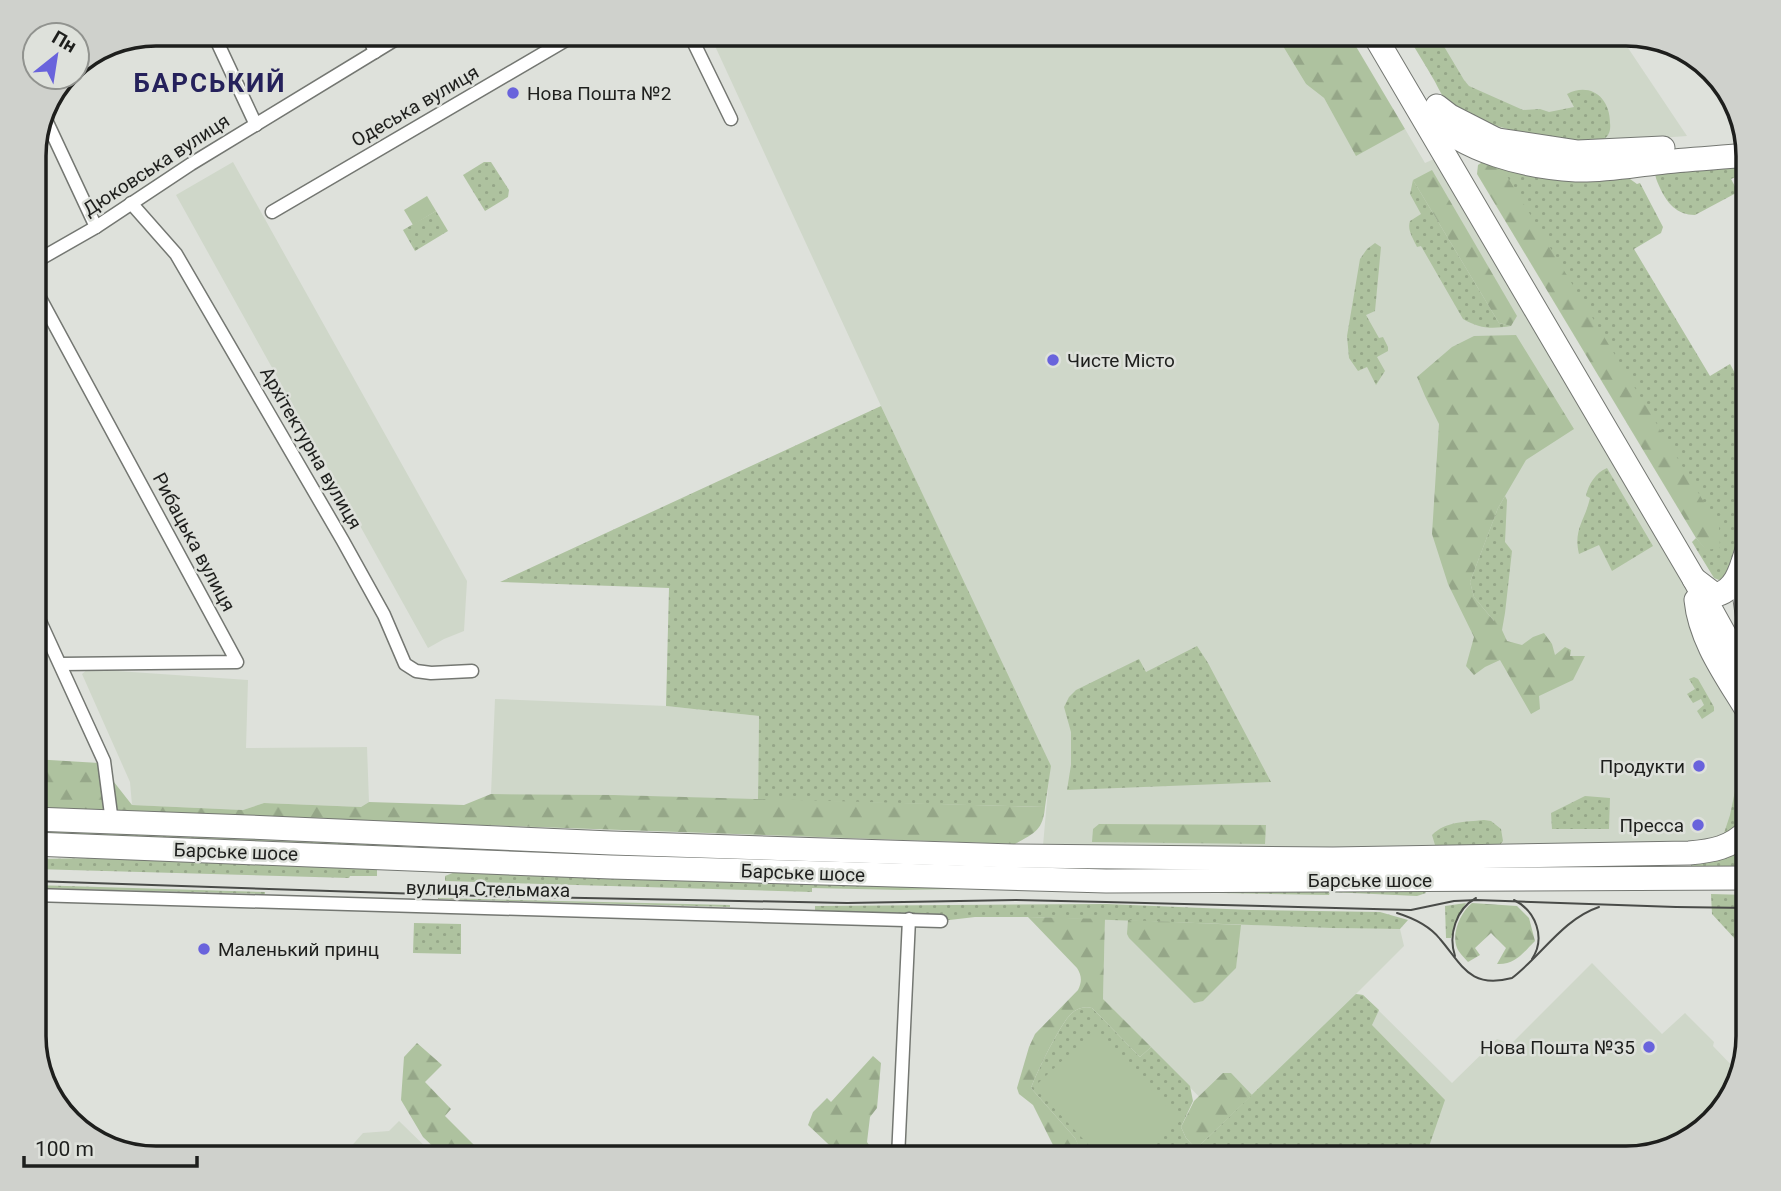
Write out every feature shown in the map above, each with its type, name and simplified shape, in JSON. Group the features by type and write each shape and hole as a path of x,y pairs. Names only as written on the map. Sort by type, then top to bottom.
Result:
{"highway":[{"path":"1381,46 1414,103 1435,123 1452,148 1695,579 1736,659"},
{"path":"1390,61 1450,116 1495,139"},
{"path":"1452,148 1480,136 1578,152 1734,142"},
{"path":"1452,148 1578,170 1736,156"},
{"path":"1695,579 1715,595 1724,593 1736,578"},
{"path":"1695,579 1736,633"},
{"path":"1695,579 1697,610 1710,649 1736,692"},
{"path":"46,820 1013,856 1333,859 1689,853 1712,851 1736,841"},
{"path":"421,860 422,835"},
{"name":"Барське шосе","path":"46,845 733,871 1106,881 1736,879"}],"street":[{"path":"219,46 256,125"},
{"path":"373,46 375,51"},
{"name":"Дюковська вулиця","path":"46,256 384,46"},
{"name":"Одеська вулиця","path":"272,212 556,46"},
{"path":"695,46 730,119"},
{"path":"49,127 96,227"},
{"name":"Архітектурна вулиця","path":"131,203 176,254 355,562 384,614 405,664 416,671 431,673 472,671"},
{"name":"Рибацька вулиця","path":"46,309 237,662 61,664"},
{"path":"46,633 103,761 111,822"},
{"name":"вулиця Стельмаха","path":"46,895 941,921"},
{"path":"899,1146 909,919"}],"shaded area":[{"path":"715,46 1283,46 1306,84 1324,98 1356,155 1405,129 1425,163 1443,155 1694,579 1736,682 1736,840 1728,846 1042,857 1050,766"},
{"path":"1419,46 1627,46 1687,136 1588,143 1497,127"},
{"path":"233,162 467,581 464,631 428,648 176,195"},
{"path":"88,669 248,680 246,748 367,747 369,802 361,807 264,803 243,810 132,805 130,782 82,674"},
{"path":"495,699 666,706 759,716 758,800 491,794"},
{"path":"1105,919 1400,929 1404,946 1356,994 1363,995 1452,1083 1497,1039 1511,1044 1592,963 1662,1034 1685,1013 1714,1042 1713,1046 1731,1065 1717,1097 1692,1123 1668,1137 1640,1145 1199,1146 1224,1122 1103,999"},
{"path":"399,1121 425,1146 352,1146 363,1133 389,1131"}],"green space":[{"path":"1283,46 1356,46 1405,129 1356,156 1324,98 1306,84"},
{"path":"1414,46 1444,46 1469,86 1523,110 1540,109 1549,112 1574,107 1567,94 1591,91 1607,106 1609,133 1601,140 1575,142 1516,131 1467,116 1444,97"},
{"path":"1496,158 1615,175 1640,183 1663,227 1661,233 1634,249 1710,376 1730,364 1736,375 1736,553 1733,565 1723,579 1714,578 1692,542 1696,538 1707,550"},
{"path":"1496,158 1719,527 1720,548 1706,550 1696,538 1477,174 1478,165 1487,159"},
{"path":"1736,160 1736,177 1731,179 1736,193 1695,215 1683,213 1669,203 1655,171"},
{"path":"484,162 491,162 509,190 508,197 485,211 463,175"},
{"path":"1432,170 1517,316 1511,326 1499,323 1413,180"},
{"path":"1413,180 1499,323 1511,326 1486,327 1463,319 1421,246 1417,247 1411,234 1410,221 1421,214 1410,194"},
{"path":"427,196 436,211 413,225 404,210"},
{"path":"436,211 448,231 415,251 403,230"},
{"path":"1375,243 1381,247 1375,311 1366,315 1379,338 1383,337 1388,347 1388,351 1377,357 1385,371 1376,385 1367,367 1358,371 1349,358 1347,336 1360,259"},
{"path":"1516,335 1574,429 1526,460 1498,508 1470,582 1474,597 1494,621 1498,612 1505,613 1502,630 1507,641 1522,645 1544,633 1552,644 1555,655 1565,647 1571,650 1570,656 1585,656 1573,680 1539,696 1540,709 1531,714 1500,660 1474,675 1466,666 1474,637 1448,584 1432,534 1439,424 1417,377 1452,347 1474,336"},
{"path":"881,406 1051,766 1045,807 758,800 759,716 666,706 669,588 500,582"},
{"path":"1607,468 1653,546 1612,571 1599,545 1579,554 1577,538 1590,498 1586,496 1589,488 1596,476"},
{"path":"1505,496 1505,542 1512,551 1505,613 1498,613 1495,622 1474,597 1470,582"},
{"path":"1197,646 1271,782 1067,790 1071,765 1071,732 1064,707 1069,697 1076,690 1139,659 1146,672"},
{"path":"1689,679 1698,679 1714,707 1714,711 1702,719 1697,711 1704,705 1701,699 1693,703 1687,694 1695,689"},
{"path":"46,760 99,763 132,805 243,810 264,803 361,807 369,802 464,805 491,794 1045,807 1037,830 1015,844 46,809"},
{"path":"1736,786 1736,828 1730,834 1724,833"},
{"path":"1585,796 1610,798 1609,829 1552,829 1551,813"},
{"path":"1491,821 1501,829 1503,841 1499,846 1439,848 1435,845 1432,835 1437,830 1456,823"},
{"path":"1099,824 1266,825 1265,844 1092,842 1093,829"},
{"path":"46,828 403,845 402,849 46,837"},
{"path":"1736,845 1736,870 1691,871 1691,862"},
{"path":"167,857 346,863 377,870 377,876 349,878 46,869 46,859"},
{"path":"463,869 1021,888 812,888 812,892 445,881 445,876"},
{"path":"46,885 265,892 46,888"},
{"path":"1422,889 1426,893 1417,896 1330,892 1329,895 1111,891"},
{"path":"1711,894 1736,895 1736,940 1712,914"},
{"path":"438,899 730,905 730,907"},
{"path":"1466,903 1456,920 1451,938 1446,938 1445,906"},
{"path":"1472,903 1517,906 1529,918 1535,941 1514,960 1497,964 1506,948 1491,933 1475,948 1480,955 1468,962 1458,950 1455,936 1461,917"},
{"path":"1106,904 1380,912 1408,920 1400,929 1028,917 975,917 941,921 815,916 815,906"},
{"path":"1028,917 1105,919 1103,999 1151,1047 1140,1057 1092,1008 1078,1009 1066,1019 1031,1088 1078,1144 1054,1146 1033,1105 1019,1094 1017,1088 1035,1034 1078,990 1081,976 1077,968"},
{"path":"1128,920 1241,925 1236,968 1203,1001 1194,1003 1129,938"},
{"path":"414,923 461,924 461,954 413,953"},
{"path":"1356,994 1363,995 1379,1010 1372,1025 1445,1100 1429,1146 1199,1146"},
{"path":"1083,1007 1092,1008 1140,1057 1151,1047 1190,1086 1193,1101 1181,1127 1193,1146 1078,1146 1075,1138 1031,1088 1061,1028 1073,1012"},
{"path":"1095,1030 1180,1121 1153,1146 1090,1146 1034,1087"},
{"path":"417,1043 442,1065 425,1082 451,1109 445,1116 475,1146 432,1146 423,1137 401,1100 404,1057"},
{"path":"873,1056 881,1063 877,1108 870,1117 867,1142 870,1146 830,1146 808,1125 813,1112 827,1098 831,1102"},
{"path":"1223,1073 1231,1073 1252,1095 1199,1146 1193,1146 1181,1127 1194,1101"}],"tram line":[{"path":"46,881 482,896 847,903 1016,900 1411,910 1454,901 1477,900 1736,908"},
{"path":"1455,956 1455,923 1463,909 1476,898"},
{"path":"1514,900 1528,911 1536,926 1538,942 1532,959"},
{"path":"1397,913 1431,930 1469,973 1477,978 1498,981 1512,978 1574,920 1599,907"}],"place":[{"name":"Нова Пошта №2","path":"513,93"},
{"name":"Чисте Місто","path":"1053,360"},
{"name":"Продукти","path":"1699,766"},
{"name":"Пресса","path":"1698,825"},
{"name":"Маленький принц","path":"204,949"},
{"name":"Нова Пошта №35","path":"1649,1047"}],"district":[{"name":"БАРСЬКИЙ","path":"210,83"}]}
